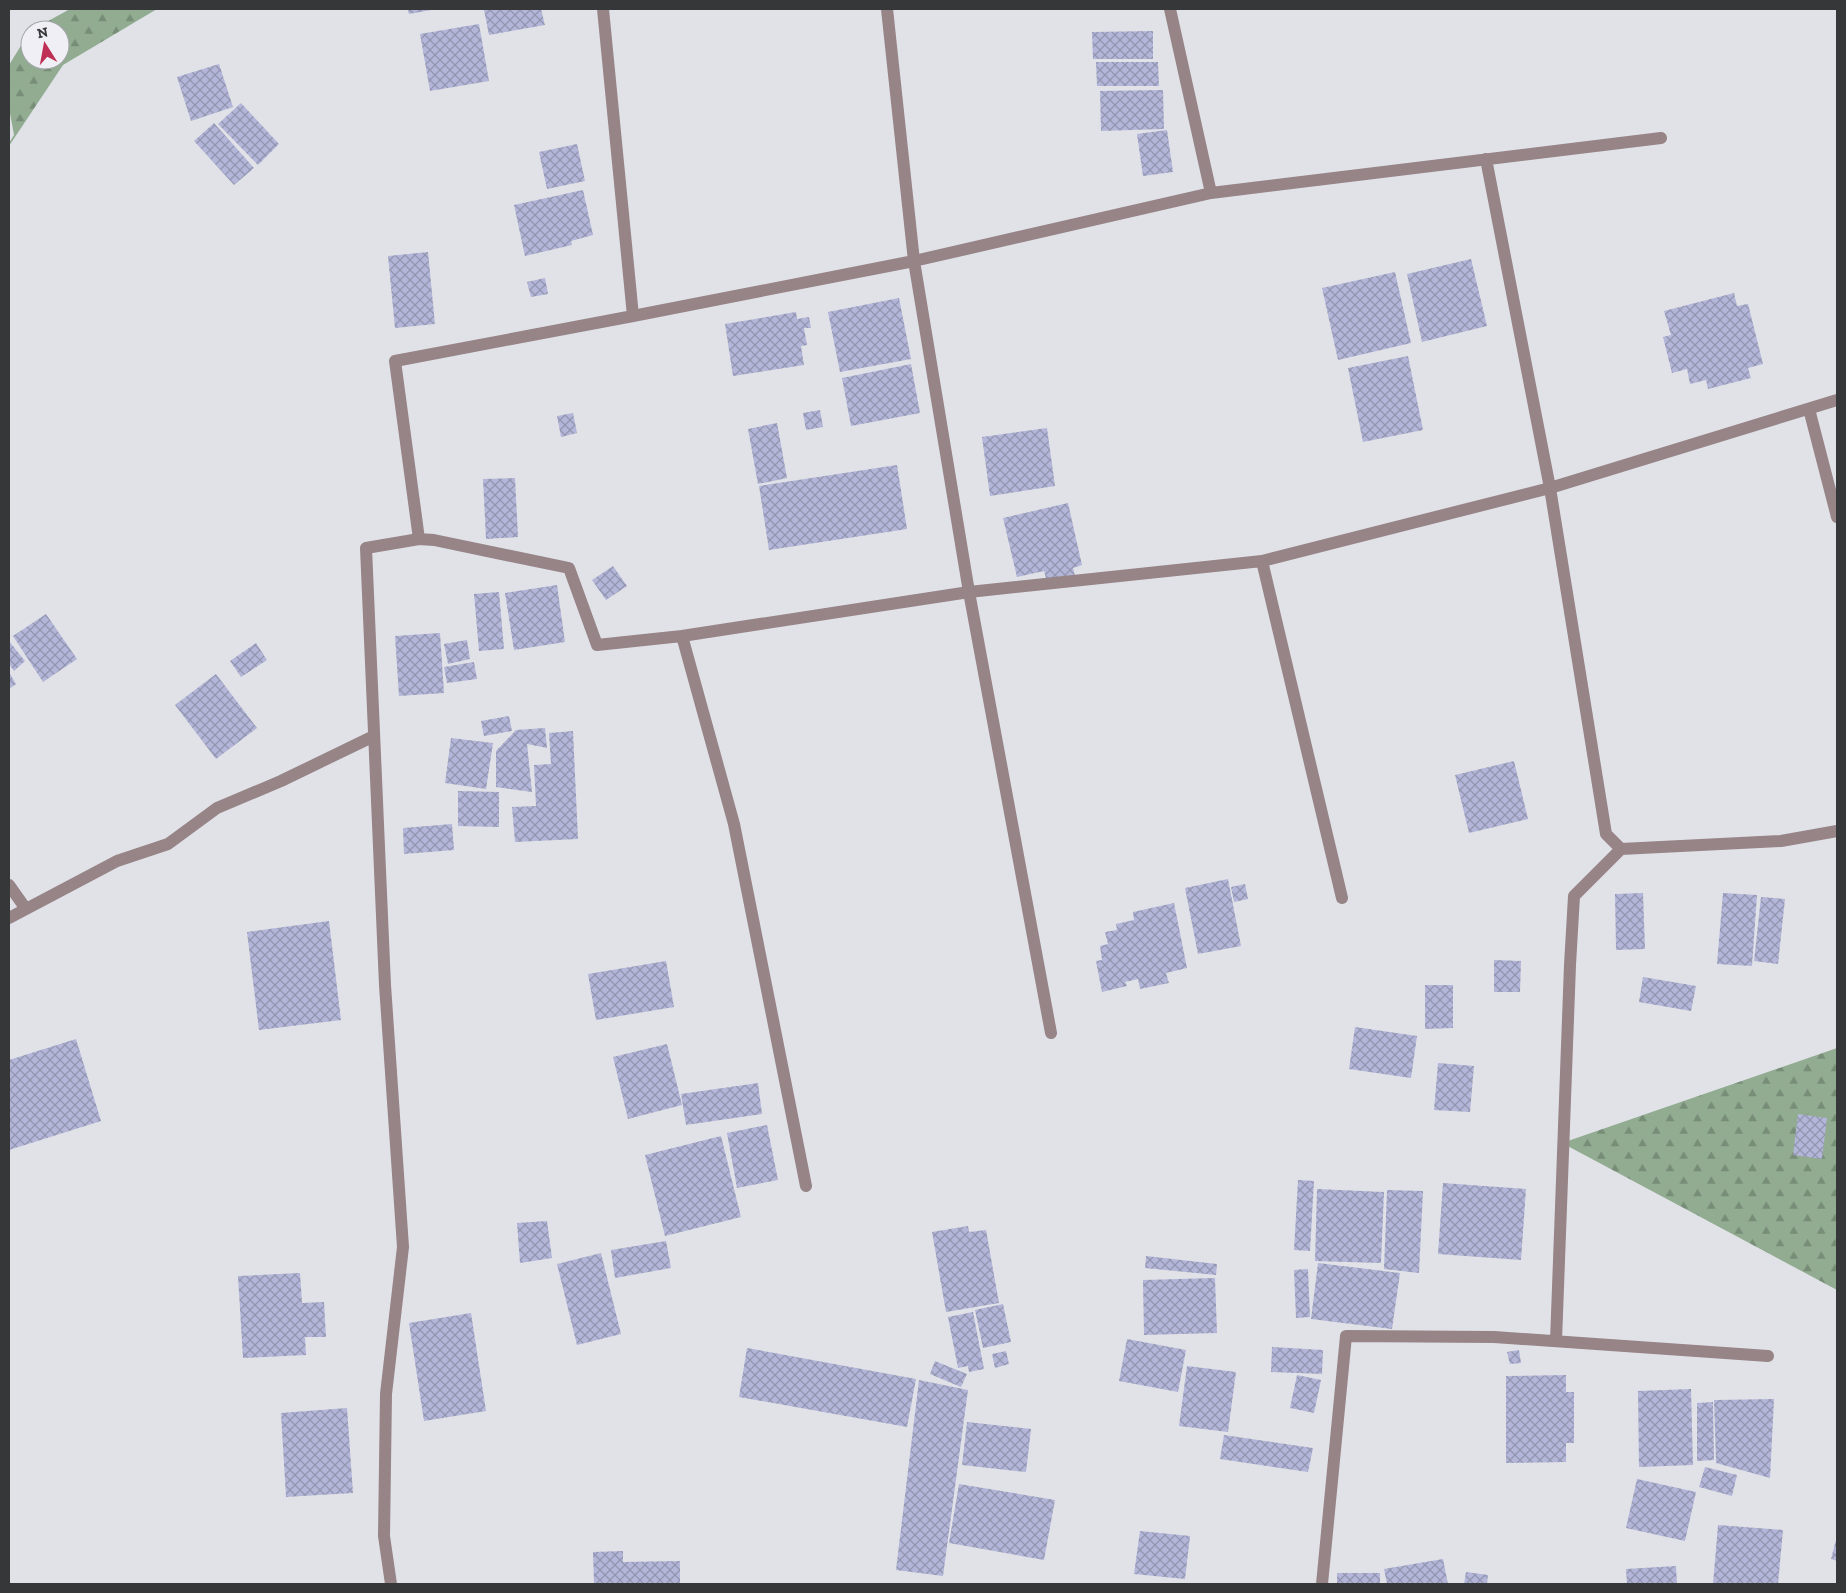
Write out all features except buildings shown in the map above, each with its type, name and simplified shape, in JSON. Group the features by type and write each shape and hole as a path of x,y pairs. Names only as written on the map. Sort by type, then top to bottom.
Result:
{"street":[{"path":"603,9 633,316"},
{"path":"887,9 914,261 969,592 1051,1032"},
{"path":"1170,9 1211,193"},
{"path":"419,539 395,361 914,261 1211,193 1661,138"},
{"path":"1486,159 1550,488 1606,834 1621,849"},
{"path":"391,1584 384,1536 386,1394 403,1247 385,985 366,548 419,539 434,540 569,568 597,645 682,636 969,592 1262,561 1550,488 1837,400"},
{"path":"1809,409 1837,517"},
{"path":"1262,561 1342,898"},
{"path":"682,636 734,824 806,1186"},
{"path":"9,918 117,862 168,844 217,808 280,781 374,736"},
{"path":"1556,1341 1574,896 1621,849 1781,841 1837,831"},
{"path":"9,885 26,909"},
{"path":"1322,1584 1346,1336 1494,1337 1768,1356"}],"green space":[{"path":"70,9 157,9 70,61 70,20 50,20"},
{"path":"20,47 20,70 60,70 9,146 14,135 9,108 9,65"},
{"path":"1837,1048 1837,1290 1562,1143"}]}
